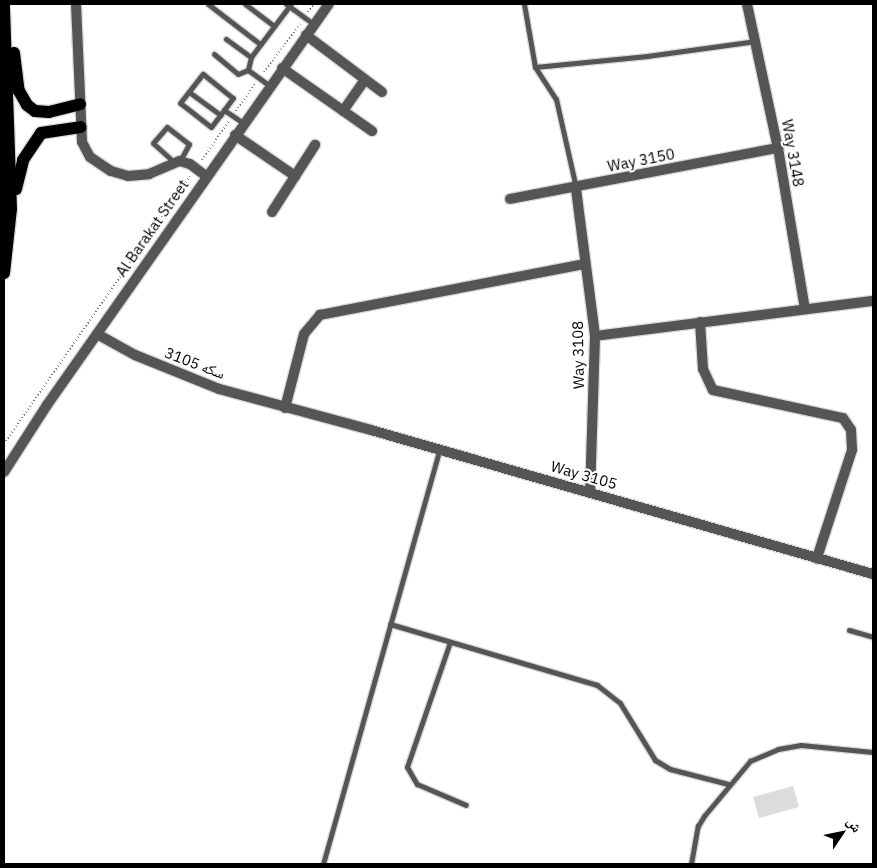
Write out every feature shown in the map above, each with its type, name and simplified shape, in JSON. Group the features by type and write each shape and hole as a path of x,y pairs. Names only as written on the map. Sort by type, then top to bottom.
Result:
{"main road":[{"path":"5,4 22,99 35,111 49,112 80,104"},
{"path":"5,4 12,209"},
{"path":"4,273 12,209 23,160 36,138 54,129 81,127"}],"street":[{"path":"76,4 81,127 86,153 98,165 111,171 138,176 177,162 196,168 206,176"},
{"name":"Al Barakat Street","path":"4,472 206,176 329,4"},
{"name":"Way 3148","path":"747,4 778,148 805,309"},
{"path":"306,36 382,92"},
{"path":"282,68 372,131"},
{"path":"343,111 365,80"},
{"path":"235,135 294,176"},
{"path":"272,212 315,144"},
{"name":"Way 3150","path":"510,199 576,188 778,148"},
{"name":"Way 3108","path":"576,188 584,264 595,336 590,493"},
{"path":"285,408 304,334 320,315 584,264"},
{"path":"595,336 873,301"},
{"path":"700,322 703,370 713,390 843,418 851,430 852,450 817,558"},
{"name":"سكه 3105","path":"97,334 135,355 204,383 285,408"},
{"name":"Way 3105","path":"285,408 440,449 873,574"}],"lane":[{"path":"208,4 260,44"},
{"path":"245,4 274,26"},
{"path":"524,4 536,67 556,99 576,188"},
{"path":"248,70 251,57 289,5 314,24"},
{"path":"226,39 251,57"},
{"path":"536,67 648,56 756,41"},
{"path":"214,54 238,74 248,70"},
{"path":"248,70 270,86"},
{"path":"203,74 233,98 222,112 211,127 180,103 203,74"},
{"path":"189,92 243,123"},
{"path":"167,127 190,144 177,162 153,143 167,127"},
{"path":"323,864 440,449"},
{"path":"390,624 597,685 620,703 655,760 670,769 728,784"},
{"path":"849,630 873,637"},
{"path":"450,642 407,767 417,784 466,805"},
{"path":"691,864 698,826 728,784 750,761 778,749 802,745 873,752"}],"path":[{"path":"4,444 259,78 314,4"}],"shaded area":[{"path":"793,786 799,807 759,818 753,797"}]}
